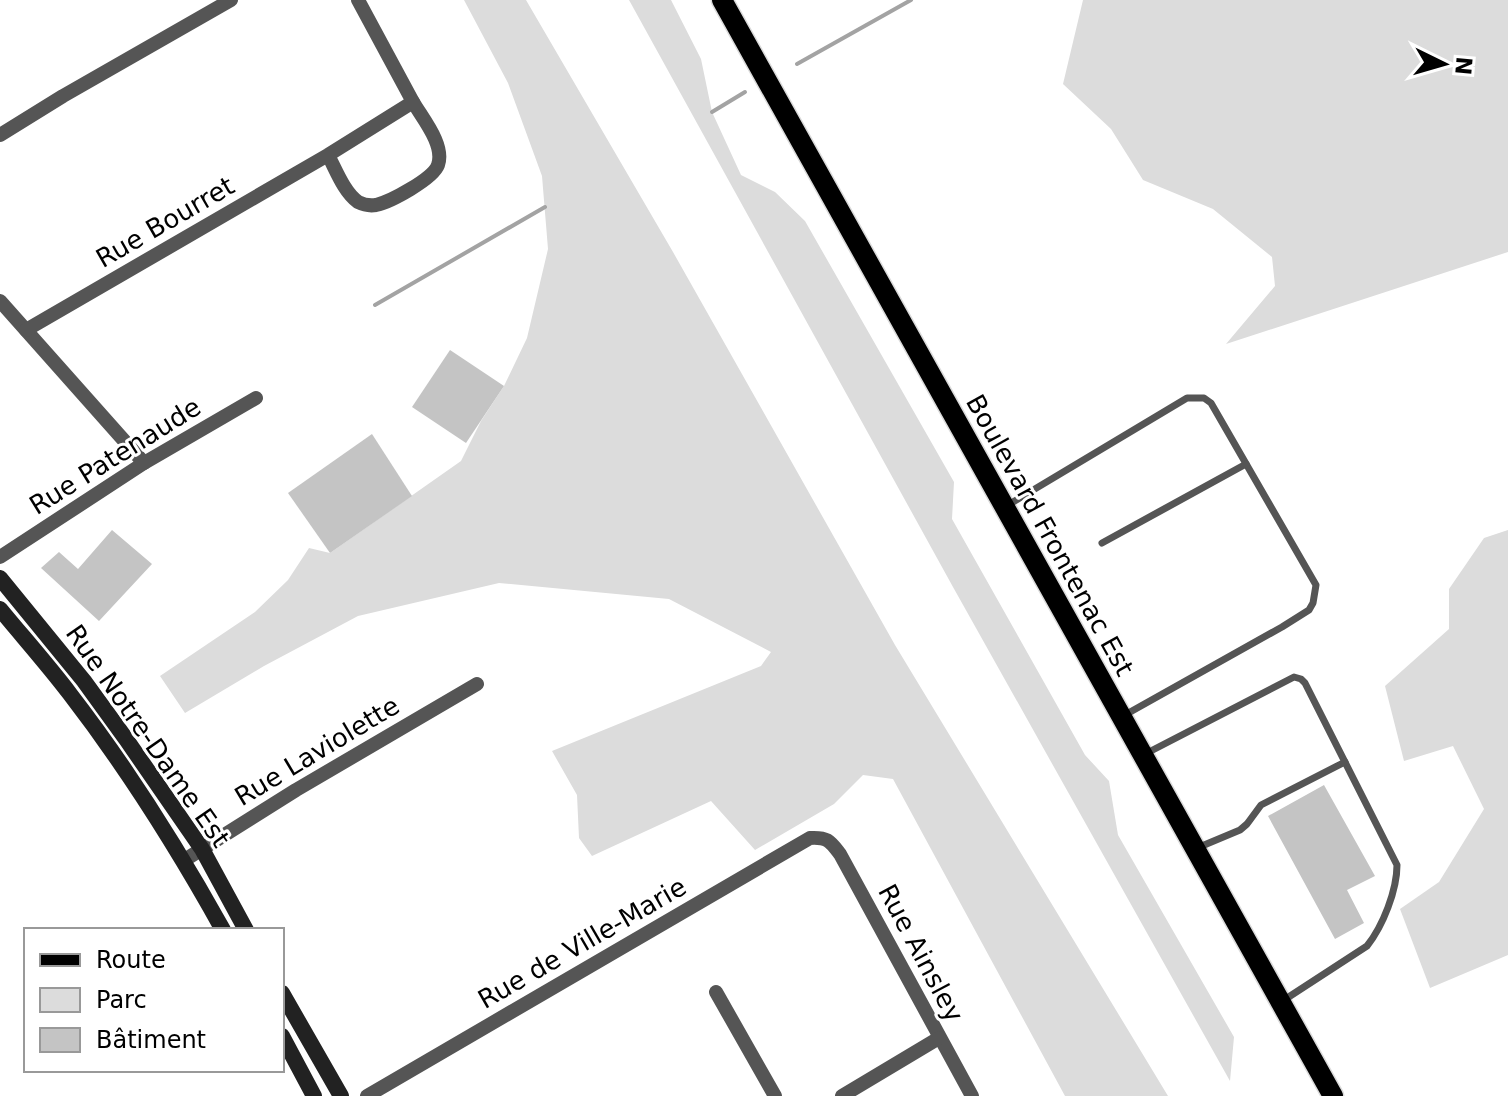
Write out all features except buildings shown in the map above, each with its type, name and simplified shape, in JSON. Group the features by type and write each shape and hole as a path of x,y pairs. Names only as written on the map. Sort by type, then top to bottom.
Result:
{"main road":[{"name":"Boulevard Frontenac Est","path":"722,0 1333,1096"}],"street":[{"path":"0,135 231,0"},
{"path":"328,155 350,195 361,204 372,206 388,202 430,176 438,166 439,154 434,139 358,0"},
{"name":"Rue Bourret","path":"26,330 328,155 413,102"},
{"path":"0,301 144,463"},
{"name":"Rue Patenaude","path":"0,557 144,463 256,398"},
{"name":"Rue Notre-Dame Est","path":"0,578 84,681 126,739 202,849 245,928"},
{"name":"Rue Notre-Dame Est","path":"0,609 71,695 111,750 183,861 222,928"},
{"name":"Rue Laviolette","path":"183,861 296,790 477,684"},
{"name":"Rue Ainsley","path":"822,837 840,854 972,1096"},
{"name":"Rue de Ville-Marie","path":"367,1096 810,838 822,837"},
{"path":"716,992 775,1096"},
{"path":"284,996 341,1096"},
{"path":"842,1096 939,1038"},
{"path":"284,1040 314,1096"}],"lane":[{"path":"1005,507 1187,398 1204,398 1211,403 1316,585 1309,610 1122,717"},
{"path":"1102,543 1246,464"},
{"path":"1143,755 1294,677 1305,683 1397,865 1397,880 1376,934 1367,946 1280,1003"},
{"path":"1195,849 1240,830 1261,805 1345,762"}],"green space":[{"path":"464,0 526,0 673,252 895,645 1168,1096 1065,1096 893,779 863,775 834,804 755,850 711,801 592,856 579,838 577,795 552,751 761,666 771,652 669,599 499,583 358,616 185,713 160,676 255,612 288,580 309,548 330,553 461,461 481,421 504,386 527,338 548,249 542,176 508,83"},
{"path":"629,0 671,0 701,59 712,112 741,175 775,192 805,221 954,482 952,519 1085,755 1109,781 1118,835 1234,1037 1230,1081 953,587"},
{"path":"1083,0 1508,0 1508,252 1226,344 1275,286 1272,257 1213,209 1143,180 1111,129 1063,84"},
{"path":"1508,530 1508,955 1430,988 1400,909 1439,882 1484,809 1453,746 1404,761 1385,686 1449,629 1449,589 1484,538"}],"waterway":[{"path":"797,64 911,0"},
{"path":"712,112 745,92"},
{"path":"375,305 545,207"}]}
